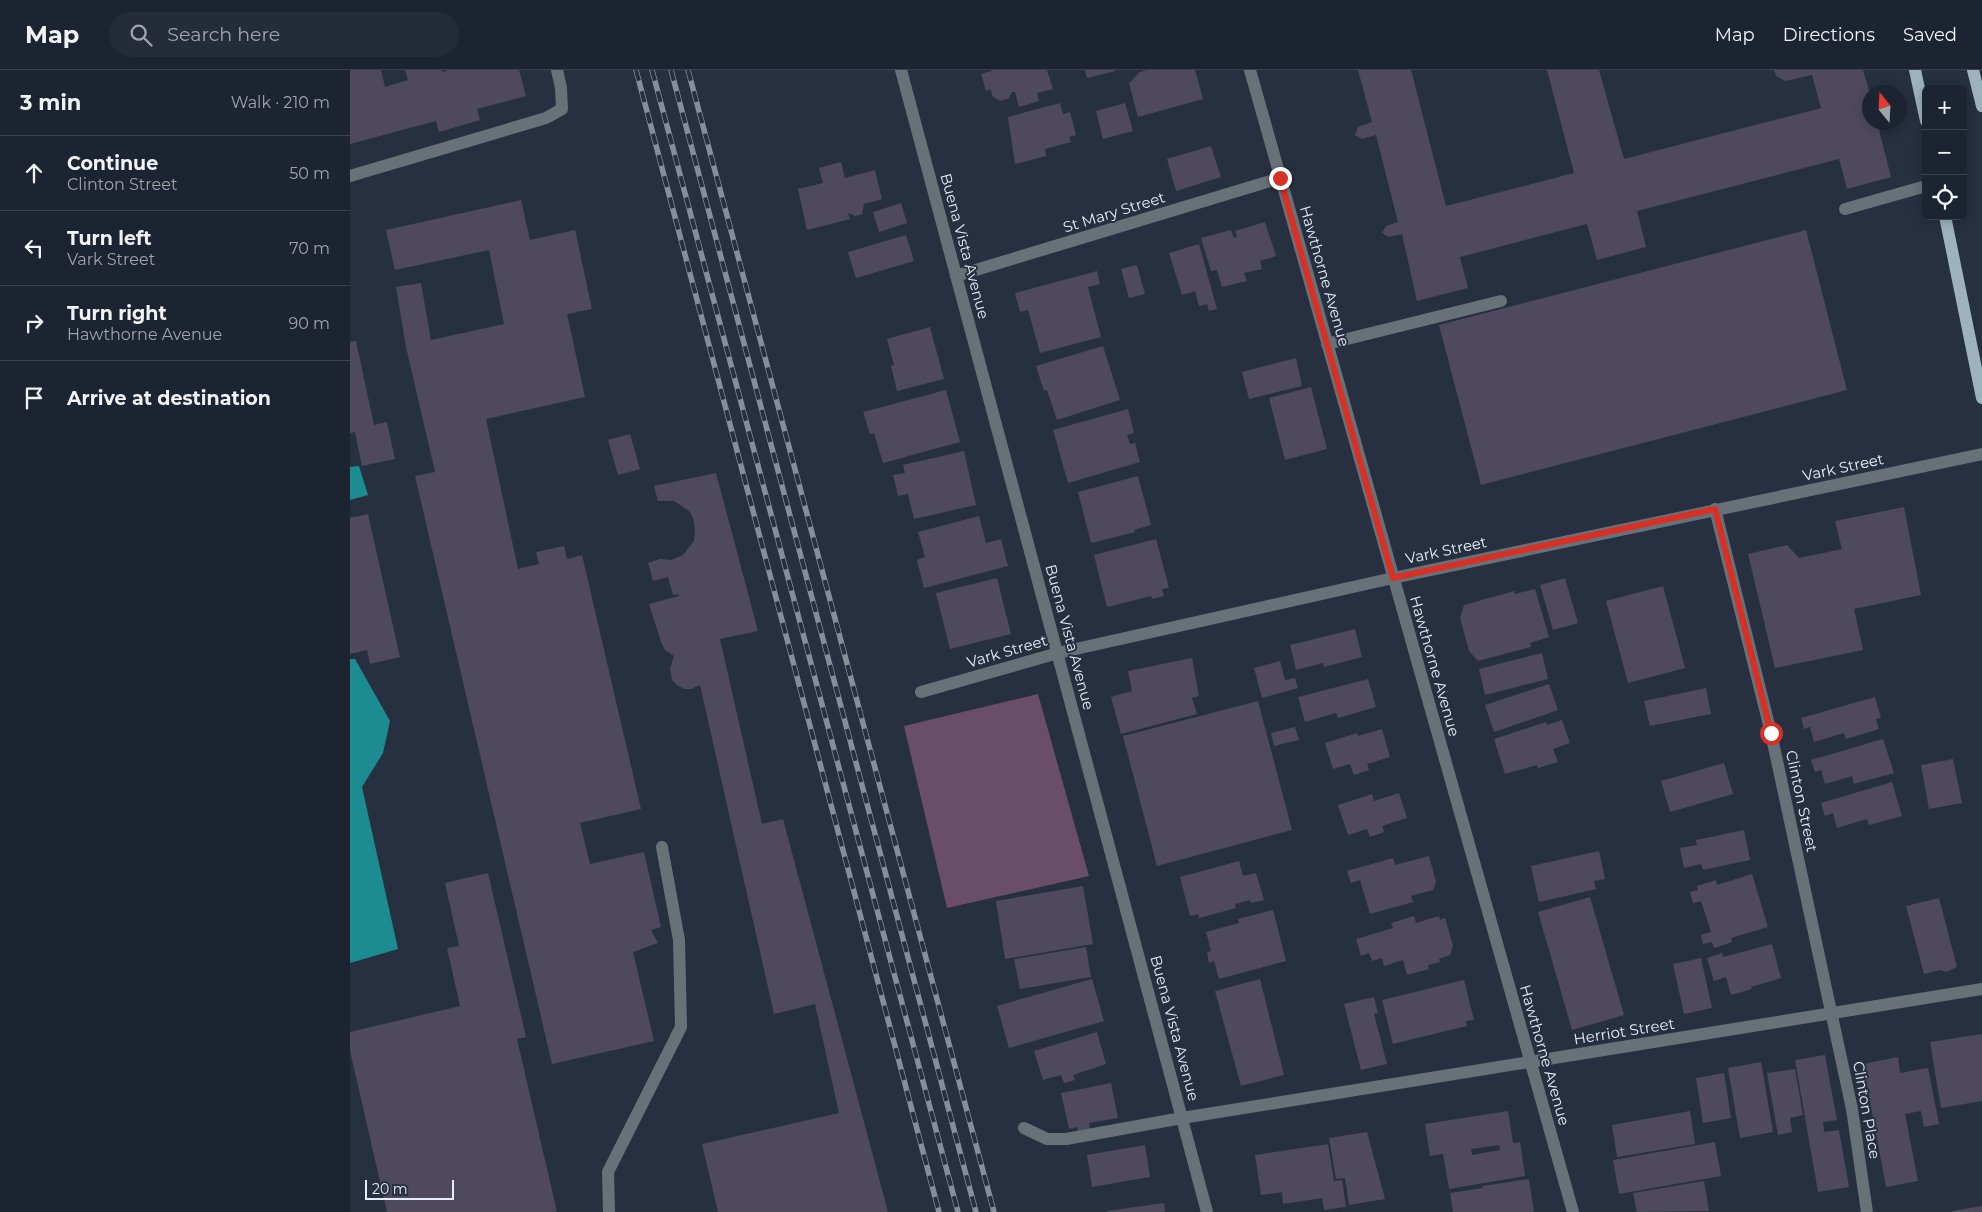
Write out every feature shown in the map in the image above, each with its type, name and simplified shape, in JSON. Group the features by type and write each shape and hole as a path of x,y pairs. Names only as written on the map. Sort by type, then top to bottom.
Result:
{"main road":[{"path":"1915,70 1922,102"},
{"path":"1973,70 1982,106"},
{"path":"1946,220 1982,398"}],"street":[{"path":"350,176 546,118 562,109 562,88 557,70"},
{"name":"Buena Vista Avenue","path":"901,70 1208,1212"},
{"name":"Hawthorne Avenue","path":"1250,70 1573,1212"},
{"name":"St Mary Street","path":"956,276 1280,178"},
{"path":"1845,210 1922,187"},
{"path":"1327,344 1501,301"},
{"name":"Vark Street","path":"921,692 1058,653 1393,578 1982,454"},
{"name":"Clinton Street","path":"1715,509 1771,733 1831,1014"},
{"path":"609,1212 608,1172 681,1026 679,940 662,847"},
{"name":"Herriot Street","path":"1024,1128 1047,1139 1066,1139 1182,1118 1982,989"},
{"name":"Clinton Place","path":"1831,1014 1852,1109 1867,1212"}],"shaded area":[{"path":"359,466 368,495 350,500 350,467"},
{"path":"350,659 355,659 390,721 383,753 362,787 398,949 350,963"},
{"path":"1038,694 1089,876 947,908 904,726"}],"building":[{"path":"350,70 381,70 385,87 408,80 405,70 442,70 443,72 448,70 519,70 526,96 477,109 480,120 439,132 436,121 350,144"},
{"path":"994,70 1047,70 1053,89 1037,93 1039,101 1019,107 1015,92 1012,92 1009,98 1001,101 993,97 990,89 986,91 981,74"},
{"path":"1085,70 1114,70 1115,71 1087,78"},
{"path":"1147,70 1195,70 1203,99 1138,117 1129,83 1140,72"},
{"path":"1358,70 1411,70 1446,206 1574,173 1547,70 1599,70 1624,159 1821,108 1812,75 1785,81 1776,76 1774,70 1863,70 1867,85 1862,85 1862,130 1879,130 1891,177 1847,189 1839,159 1637,211 1646,247 1597,260 1587,224 1460,257 1468,288 1417,301 1402,234 1389,237 1382,233 1386,226 1398,222 1376,135 1362,139 1355,135 1358,127 1372,122"},
{"path":"1060,103 1063,114 1070,112 1076,135 1069,137 1071,142 1045,149 1046,156 1015,164 1008,117"},
{"path":"1125,103 1133,131 1103,139 1096,111"},
{"path":"1211,146 1221,177 1176,191 1167,159"},
{"path":"841,162 845,178 875,170 882,199 864,204 862,214 855,216 848,213 850,219 807,230 798,189 823,183 819,168"},
{"path":"521,200 530,240 575,230 592,309 567,314 585,397 486,419 518,569 539,564 536,552 564,546 567,559 582,555 641,809 580,823 590,864 644,852 661,927 651,930 658,943 633,952 654,1041 552,1064 415,476 435,472 406,347 396,287 421,283 431,340 504,324 489,250 395,270 386,230"},
{"path":"901,203 907,223 879,232 873,212"},
{"path":"1265,222 1276,256 1260,261 1262,269 1244,273 1247,281 1222,287 1217,270 1211,271 1201,238 1231,230 1234,238 1237,237 1235,231"},
{"path":"1806,230 1847,390 1481,485 1439,325"},
{"path":"906,235 914,261 856,278 848,252"},
{"path":"1199,244 1217,309 1209,311 1207,304 1199,306 1195,291 1182,295 1169,253"},
{"path":"1137,265 1145,294 1129,298 1121,269"},
{"path":"1097,271 1100,284 1088,287 1101,337 1040,353 1028,310 1020,312 1015,293"},
{"path":"930,327 944,379 897,391 891,366 894,365 887,339"},
{"path":"356,341 374,425 387,422 395,459 362,466 355,432 350,433 350,342"},
{"path":"1103,346 1120,400 1057,420 1047,390 1044,391 1036,366"},
{"path":"1296,358 1302,386 1249,399 1242,372"},
{"path":"1311,387 1327,449 1285,460 1269,398"},
{"path":"946,390 960,442 883,463 874,433 870,434 863,412"},
{"path":"1128,409 1134,433 1127,435 1130,444 1135,443 1140,462 1068,483 1053,430"},
{"path":"630,434 640,469 618,475 608,440"},
{"path":"964,451 976,505 914,519 908,494 898,496 893,475 905,473 903,465"},
{"path":"716,473 758,631 720,639 762,824 783,819 888,1212 718,1212 702,1144 839,1113 815,1004 774,1014 700,685 691,689 685,689 678,686 672,680 670,669 674,656 665,650 661,642 649,604 679,596 679,594 673,595 668,577 653,581 648,563 660,559 671,560 683,555 694,541 695,529 693,518 689,511 674,501 658,501 654,486"},
{"path":"1138,476 1151,525 1134,530 1135,532 1091,543 1078,492"},
{"path":"1904,507 1921,595 1854,609 1863,650 1775,668 1748,554 1787,545 1799,558 1842,549 1835,521"},
{"path":"368,514 400,657 370,664 367,650 350,654 350,518"},
{"path":"979,516 986,543 1001,539 1008,566 924,588 917,560 925,557 918,532"},
{"path":"1156,539 1169,588 1162,589 1164,596 1152,599 1151,596 1107,607 1094,555"},
{"path":"997,578 1011,634 950,649 936,593"},
{"path":"1565,578 1578,623 1553,630 1540,585"},
{"path":"1663,586 1685,668 1628,683 1606,601"},
{"path":"1535,589 1549,637 1530,643 1531,647 1478,661 1469,651 1460,618 1464,605 1514,591 1515,594"},
{"path":"1355,629 1362,657 1324,667 1323,663 1296,670 1290,645"},
{"path":"1542,653 1548,679 1485,695 1479,669"},
{"path":"1192,658 1199,696 1192,698 1197,714 1121,734 1111,697 1132,691 1128,671"},
{"path":"1280,661 1285,680 1295,678 1298,688 1262,698 1254,668"},
{"path":"1368,679 1376,707 1338,718 1336,713 1305,722 1298,697"},
{"path":"1549,684 1558,710 1494,732 1485,705"},
{"path":"1706,688 1711,714 1650,726 1644,701"},
{"path":"1875,697 1881,718 1876,719 1879,729 1846,739 1844,733 1814,742 1810,727 1804,729 1801,718"},
{"path":"1258,701 1292,830 1157,866 1123,736"},
{"path":"1562,720 1570,743 1553,749 1558,762 1538,768 1537,765 1505,774 1494,739 1546,722 1547,725"},
{"path":"1295,727 1299,740 1274,746 1271,733"},
{"path":"1382,729 1390,757 1367,764 1369,770 1354,775 1350,764 1333,769 1325,743 1357,733 1358,736"},
{"path":"1883,739 1894,773 1854,784 1852,776 1825,784 1821,770 1815,772 1811,760"},
{"path":"1953,759 1962,803 1929,809 1921,765"},
{"path":"1724,763 1733,794 1670,812 1661,781"},
{"path":"1892,782 1902,816 1869,825 1867,819 1837,828 1833,813 1825,816 1821,803"},
{"path":"1399,793 1407,818 1382,826 1384,832 1370,837 1367,829 1348,835 1338,805 1372,794 1374,801"},
{"path":"1744,830 1750,860 1703,870 1701,864 1684,868 1680,848 1697,845 1696,840"},
{"path":"1599,851 1605,879 1594,881 1596,889 1539,902 1531,866"},
{"path":"1429,856 1436,882 1433,890 1411,896 1413,902 1370,914 1360,880 1351,883 1347,871 1393,858 1395,865"},
{"path":"1239,861 1243,876 1256,873 1264,900 1251,903 1250,900 1235,904 1236,908 1199,918 1198,914 1190,916 1180,877"},
{"path":"488,873 526,1037 517,1039 557,1212 387,1212 350,1051 350,1032 460,1006 447,948 459,946 445,883"},
{"path":"1752,874 1768,927 1731,938 1732,942 1714,948 1712,942 1703,944 1701,935 1711,932 1701,901 1693,903 1690,892 1698,890 1697,886 1716,880 1717,885"},
{"path":"1083,886 1093,944 1005,959 996,901"},
{"path":"1590,897 1624,1015 1572,1030 1538,912"},
{"path":"1939,898 1957,967 1946,972 1941,970 1924,974 1906,906"},
{"path":"1273,910 1286,961 1219,979 1214,961 1209,963 1207,952 1211,951 1206,932 1239,923 1238,919"},
{"path":"1414,916 1416,923 1439,916 1440,920 1445,918 1453,946 1450,955 1439,959 1440,962 1428,965 1429,969 1407,975 1403,960 1384,966 1382,958 1372,961 1369,953 1361,956 1356,939 1393,928 1391,923"},
{"path":"1772,944 1781,978 1731,995 1726,977 1714,981 1707,958 1722,953 1723,957"},
{"path":"1086,947 1091,977 1020,989 1014,959"},
{"path":"1701,958 1712,1008 1684,1014 1673,964"},
{"path":"1092,979 1104,1021 1009,1048 997,1006"},
{"path":"1260,979 1284,1075 1241,1086 1215,991"},
{"path":"1464,980 1474,1020 1466,1021 1467,1026 1393,1044 1382,1000"},
{"path":"1374,997 1378,1013 1374,1014 1387,1064 1361,1070 1344,1004"},
{"path":"1097,1032 1106,1064 1073,1075 1075,1080 1064,1083 1061,1075 1043,1080 1034,1051"},
{"path":"1982,1034 1982,1101 1941,1108 1930,1042"},
{"path":"1825,1055 1837,1120 1823,1122 1824,1132 1839,1130 1849,1187 1818,1192 1795,1060"},
{"path":"1898,1057 1900,1073 1928,1068 1939,1124 1924,1127 1921,1111 1905,1114 1918,1181 1886,1187 1863,1064"},
{"path":"1761,1062 1773,1132 1740,1138 1728,1068"},
{"path":"1795,1069 1803,1115 1790,1118 1792,1132 1778,1135 1767,1073"},
{"path":"1724,1073 1731,1118 1703,1123 1696,1078"},
{"path":"1111,1083 1118,1118 1089,1123 1090,1129 1078,1131 1077,1127 1069,1129 1061,1093"},
{"path":"1508,1111 1513,1143 1520,1142 1525,1176 1449,1189 1443,1154 1430,1156 1425,1124","holes":["1499,1145 1500,1150 1472,1155 1471,1149"]},
{"path":"1690,1111 1695,1144 1617,1157 1612,1125"},
{"path":"1367,1132 1385,1199 1349,1205 1345,1178 1336,1179 1329,1138"},
{"path":"1715,1142 1721,1176 1619,1194 1613,1160"},
{"path":"1328,1144 1334,1181 1342,1180 1346,1207 1324,1210 1322,1198 1283,1204 1282,1192 1261,1195 1255,1155"},
{"path":"1145,1145 1150,1177 1092,1187 1087,1155"},
{"path":"1529,1179 1534,1212 1453,1212 1450,1193"},
{"path":"1704,1181 1709,1211 1637,1212 1633,1193"},
{"path":"1164,1203 1165,1212 1107,1212 1107,1211"},
{"path":"1982,1206 1982,1212 1952,1212 1952,1211"}],"railway":[{"path":"636,70 939,1212"},
{"path":"652,70 958,1212"},
{"path":"671,70 976,1212"},
{"path":"688,70 994,1212"}],"route":[{"path":"1280,178 1393,578 1715,509 1771,733"}]}
